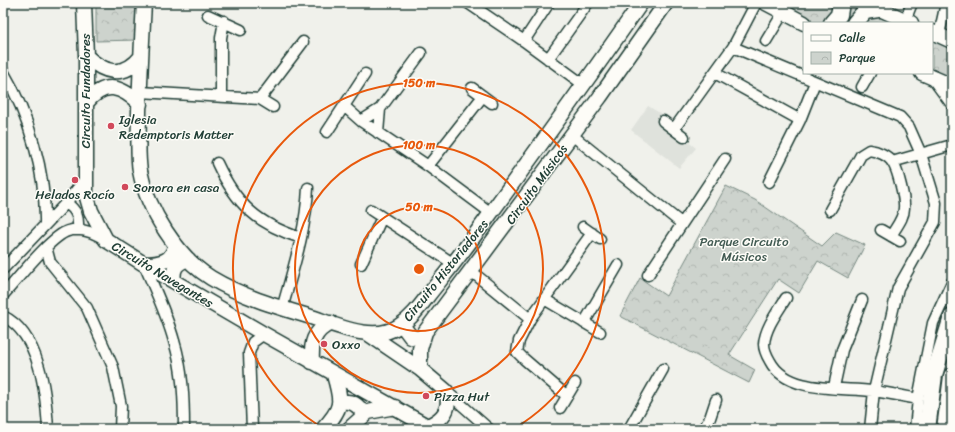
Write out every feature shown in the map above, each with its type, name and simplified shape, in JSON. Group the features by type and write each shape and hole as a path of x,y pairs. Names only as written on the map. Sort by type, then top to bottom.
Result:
{"main road":[{"path":"833,22 839,15 841,3"},
{"path":"856,22 872,6"},
{"path":"927,429 934,375 952,317"},
{"path":"945,429 952,376"}],"street":[{"name":"Circuito Fundadores","path":"84,3 86,56 85,179 88,203 106,240"},
{"name":"Circuito Historiadores","path":"144,3 141,57 139,158 144,188 157,217 175,244 188,259 209,277 237,293 282,309 367,334 390,330 402,325 412,316 454,264 584,85 641,3"},
{"path":"524,41 549,3"},
{"path":"548,59 588,3"},
{"name":"Circuito Músicos","path":"420,369 422,339 431,324 572,135 666,3"},
{"path":"674,129 733,46 756,3"},
{"path":"766,3 803,22"},
{"path":"872,6 908,22 912,3"},
{"path":"945,38 946,3"},
{"path":"469,4 524,41 584,85"},
{"path":"766,41 783,12"},
{"path":"208,15 241,30"},
{"path":"221,97 221,38 224,21"},
{"path":"260,99 303,42"},
{"path":"733,46 814,82 900,117 909,127 921,154 936,203 935,222 898,288 874,391 870,429"},
{"path":"361,121 380,109 421,53"},
{"path":"86,56 97,66 113,72 128,69 141,57"},
{"path":"3,71 32,139 44,195 45,224"},
{"path":"715,72 800,120"},
{"path":"327,132 365,74"},
{"path":"862,86 869,74"},
{"path":"927,75 952,86"},
{"path":"927,75 952,105"},
{"path":"770,182 800,120 814,82"},
{"path":"86,103 100,91 114,88 140,98 221,97 260,99 273,108"},
{"path":"472,88 492,103"},
{"path":"428,166 483,96"},
{"path":"344,106 361,121 428,166 491,212"},
{"path":"378,133 380,109"},
{"path":"663,121 684,137"},
{"path":"572,135 681,223"},
{"path":"892,162 952,145"},
{"path":"830,210 860,155 869,150 878,152 892,162 904,198 904,209 895,238 880,230"},
{"path":"648,275 681,223 725,159"},
{"path":"217,163 226,184 240,203 258,219 279,230 301,238"},
{"path":"4,268 66,203 85,179"},
{"path":"282,309 301,238 306,212 308,188"},
{"path":"66,203 72,207 77,214 78,230"},
{"path":"371,210 454,264"},
{"path":"361,264 382,217"},
{"path":"567,396 517,352 519,341 530,319 544,299 596,236 583,226"},
{"name":"Circuito Navegantes","path":"3,295 46,248 61,234 78,230 95,233 144,264 334,375 395,407 429,427"},
{"path":"175,244 174,252 167,260 160,263 144,264 175,342 184,394 184,429"},
{"path":"46,248 50,262 87,308 113,368 121,406 120,429"},
{"path":"174,281 178,263 188,259"},
{"path":"584,323 618,265"},
{"path":"472,271 530,319"},
{"path":"915,429 918,399 933,323 952,282"},
{"path":"786,298 766,334 764,345 766,354 774,369 784,376 803,384 874,391 918,399"},
{"path":"544,299 600,332"},
{"path":"834,387 842,350 862,300"},
{"path":"3,316 10,319 21,330 28,341 37,364 46,397 48,429"},
{"path":"312,362 313,339 320,330 331,323"},
{"path":"402,325 411,337 422,339"},
{"path":"252,429 249,353 253,342 264,334"},
{"path":"367,334 420,369 489,429"},
{"path":"629,429 663,369"},
{"path":"323,429 336,416 339,403 334,375"},
{"path":"560,408 575,383"},
{"path":"429,427 444,416 448,401 446,391"},
{"path":"704,429 710,418 716,400"},
{"path":"339,403 347,402 354,404 360,409 363,415"},
{"path":"349,429 363,415 374,410 395,407"}],"shaded area":[{"path":"648,106 663,115 657,123 681,140 683,138 696,148 679,168 631,130"}],"green space":[{"path":"96,3 137,3 137,40 96,41"},
{"path":"776,3 861,3 902,22 810,22"},
{"path":"933,36 952,45 952,84 933,74"},
{"name":"Parque Circuito Músicos","path":"726,186 755,200 822,246 836,232 865,245 848,278 818,261 799,293 778,279 729,355 755,370 749,383 620,316 640,278 666,296"}],"place":[{"name":"Iglesia Redemptoris Matter","path":"111,126"},
{"name":"Helados Rocío","path":"75,180"},
{"name":"Sonora en casa","path":"125,187"},
{"name":"Oxxo","path":"324,344"},
{"name":"Pizza Hut","path":"426,396"}]}
